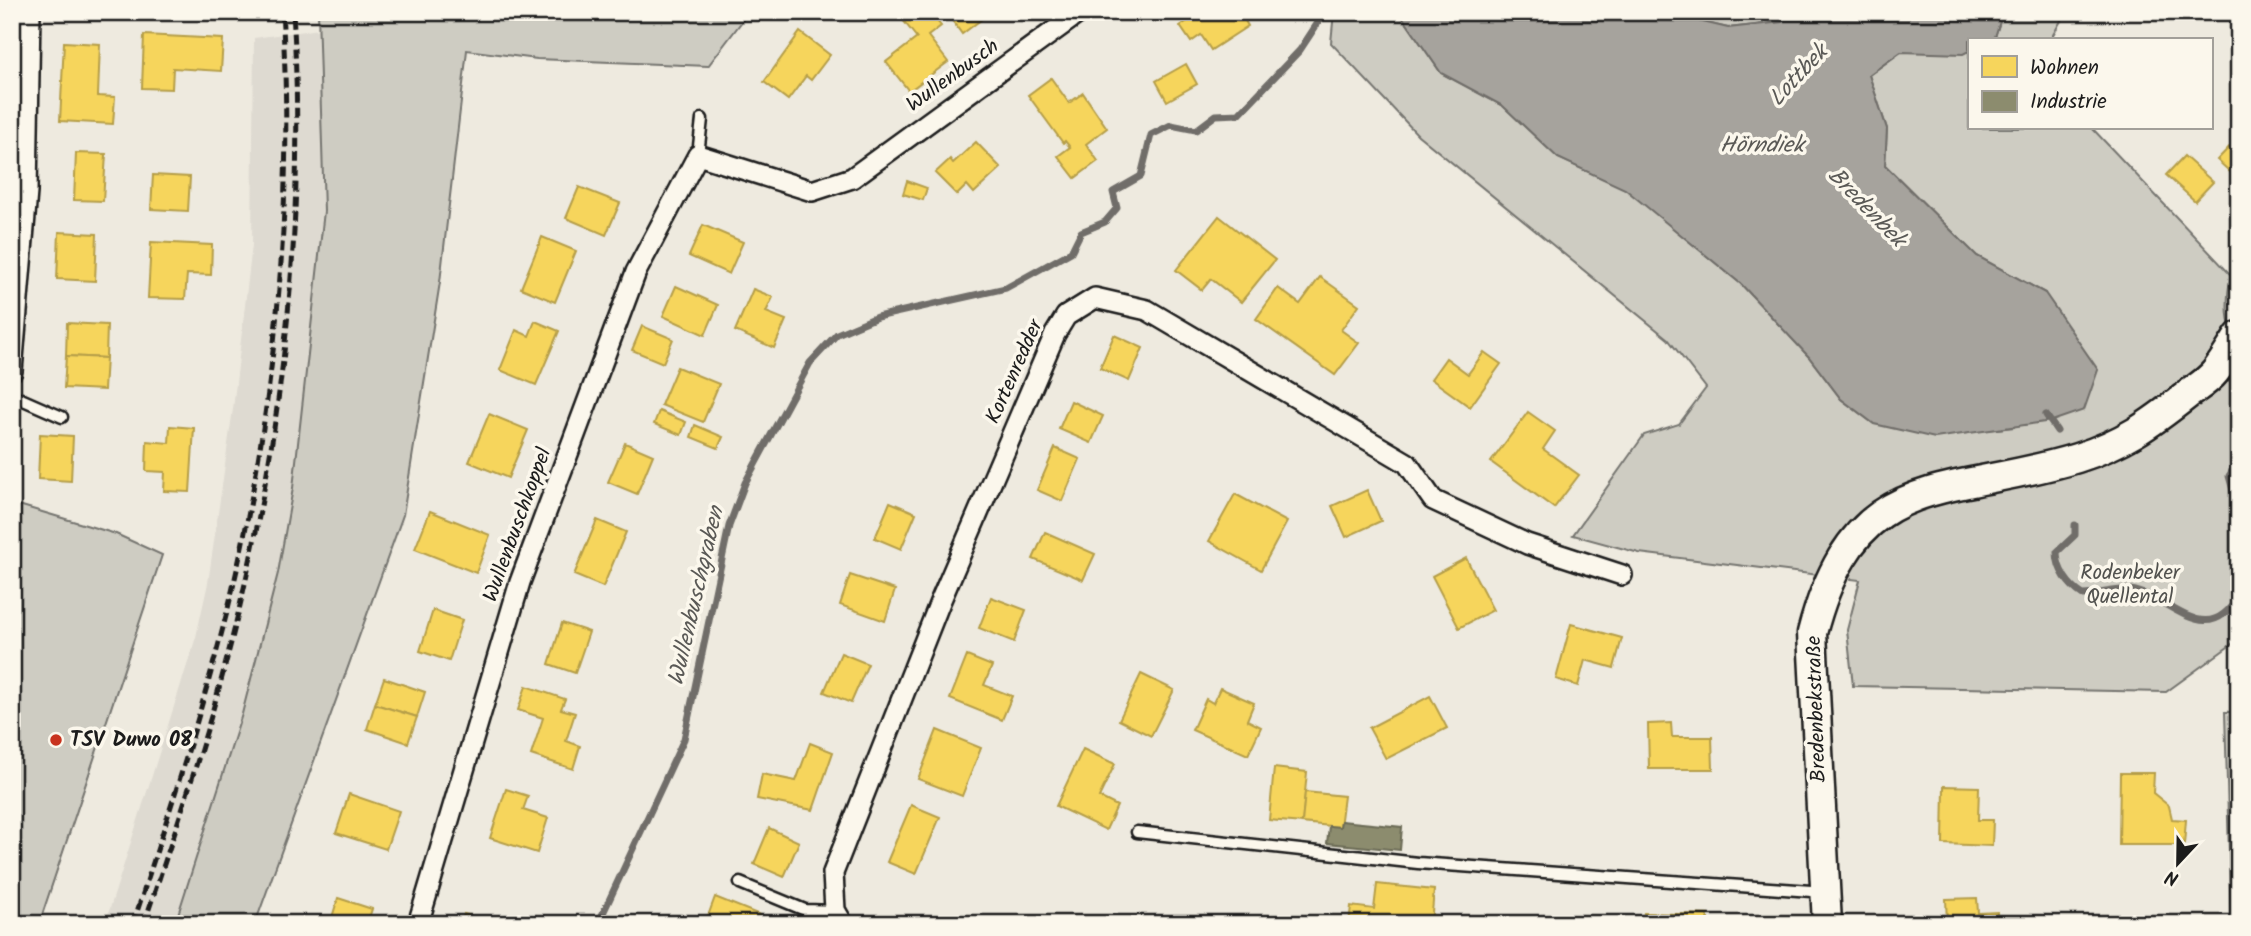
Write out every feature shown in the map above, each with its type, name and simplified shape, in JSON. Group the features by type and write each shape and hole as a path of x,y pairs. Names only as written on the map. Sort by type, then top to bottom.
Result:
{"street":[{"path":"12,372 27,192 30,12"},
{"name":"Wullenbusch","path":"698,155 812,191 852,178 1080,12"},
{"name":"Wullenbuschkoppel","path":"418,924 520,582 636,272 698,155"},
{"name":"Kortenredder","path":"839,917 834,873 940,602 1055,334 1066,316 1095,298 1147,310 1407,463 1433,500 1527,544 1622,575"},
{"name":"Bredenbekstraße","path":"1827,924 1812,633 1824,590 1840,558 1874,521 1907,498 1956,483 2077,458 2139,433 2215,373 2239,336"}],"lane":[{"path":"698,155 702,119"},
{"path":"12,395 62,417"},
{"path":"1137,832 1418,863 1825,892"},
{"path":"740,883 805,910 839,917"}],"shaded area":[{"path":"320,29 324,211 293,488 278,573 242,714 175,924 105,924 196,637 208,583 233,409 252,245 254,38"}],"green space":[{"path":"318,12 749,12 708,66 537,59 467,50 440,282 403,515 255,924 175,924 242,714 278,573 293,488 324,211"},
{"name":"Rodenbeker Quellental","path":"1334,12 1399,12 1441,73 1503,106 1558,158 1625,188 1741,284 1809,357 1841,399 1874,424 1978,431 2014,427 2045,293 1977,256 1885,165 1887,129 1869,75 1901,52 1968,51 1968,130 2094,130 2231,275 2228,314 2231,332 2239,351 2239,639 2166,692 1853,686 1847,630 1860,580 1639,553 1573,535 1644,435 1679,424 1706,388 1668,339 1418,135 1331,43"},
{"path":"1660,12 1784,12 1782,22 1728,28"},
{"path":"2003,12 2066,12 2051,38 1995,38"},
{"name":"TSV Duwo 08","path":"12,503 116,534 162,555 39,924 12,924"},
{"path":"2225,712 2239,712 2239,924 2231,924"}],"water":[{"name":"Hörndiek","path":"1399,12 1660,12 1728,28 1782,22 1784,12 2003,12 1995,38 1968,38 1968,52 1963,54 1901,52 1869,75 1887,129 1885,165 1977,256 2045,293 2098,370 2084,410 2052,421 1935,438 1874,424 1841,399 1809,357 1741,284 1625,189 1558,158 1503,106 1441,73"}],"building: Wohnen":[{"path":"902,12 930,12 941,26 928,36 948,62 909,91 886,62 917,38 899,15"},
{"path":"946,12 989,12 990,13 962,34"},
{"path":"1201,12 1240,12 1248,26 1211,50 1201,35 1191,42 1180,26"},
{"path":"800,32 830,55 811,80 806,76 788,100 764,82"},
{"path":"144,35 223,39 221,71 173,68 172,89 142,88"},
{"path":"64,42 100,44 98,96 115,97 113,124 60,121"},
{"path":"1186,64 1197,84 1167,101 1156,81"},
{"path":"1051,78 1069,103 1083,93 1107,128 1086,144 1098,161 1075,178 1058,156 1070,147 1065,141 1063,143 1028,95"},
{"path":"2237,139 2239,141 2239,180 2217,160"},
{"path":"976,142 1001,168 974,193 967,185 957,195 935,173 950,159 953,163"},
{"path":"76,153 106,154 103,201 74,200"},
{"path":"2184,156 2213,182 2195,201 2166,175"},
{"path":"153,175 190,177 188,211 151,209"},
{"path":"907,181 927,188 923,200 903,194"},
{"path":"579,187 620,203 606,235 566,218"},
{"path":"1219,216 1275,260 1241,302 1211,279 1202,290 1176,270"},
{"path":"703,225 743,242 729,274 689,256"},
{"path":"59,232 97,234 95,281 57,279"},
{"path":"542,237 576,251 555,302 521,288"},
{"path":"151,242 212,245 211,275 187,274 185,299 148,298"},
{"path":"1320,277 1359,305 1341,330 1359,343 1335,375 1256,319 1278,288 1300,304"},
{"path":"676,286 718,305 705,335 663,316"},
{"path":"753,289 773,297 766,312 786,320 774,348 735,331"},
{"path":"535,321 559,331 536,385 500,370 516,330 529,336"},
{"path":"67,323 107,325 106,358 66,356"},
{"path":"642,326 673,339 663,363 632,350"},
{"path":"1114,335 1143,348 1129,381 1100,368"},
{"path":"1484,352 1501,364 1470,407 1431,379 1446,358 1468,374"},
{"path":"66,356 106,358 104,390 64,388"},
{"path":"677,367 719,384 703,422 661,405"},
{"path":"1071,401 1103,416 1091,443 1059,429"},
{"path":"659,411 686,422 681,435 654,424"},
{"path":"1528,412 1555,431 1543,449 1579,475 1554,508 1491,462"},
{"path":"489,414 528,430 508,478 469,462"},
{"path":"695,425 723,437 718,448 691,437"},
{"path":"170,426 194,428 190,492 164,491 165,472 146,471 147,441 169,443"},
{"path":"40,434 73,436 71,481 38,479"},
{"path":"625,443 653,455 637,494 608,482"},
{"path":"1055,448 1080,459 1062,501 1037,490"},
{"path":"1367,490 1381,521 1346,537 1332,506"},
{"path":"1235,494 1287,522 1261,570 1209,541"},
{"path":"890,502 916,513 901,549 875,538"},
{"path":"430,511 490,535 476,573 415,549"},
{"path":"597,520 626,532 603,587 574,575"},
{"path":"1045,532 1095,554 1083,580 1033,559"},
{"path":"1466,558 1493,610 1459,628 1432,576"},
{"path":"850,575 895,590 885,621 840,605"},
{"path":"991,597 1026,610 1014,642 979,628"},
{"path":"433,610 462,620 449,661 420,651"},
{"path":"562,623 589,632 575,673 549,664"},
{"path":"1571,624 1622,638 1614,668 1585,660 1578,686 1556,679"},
{"path":"841,653 868,664 851,703 824,692"},
{"path":"967,656 992,666 984,685 1012,696 1002,720 950,699"},
{"path":"1141,674 1174,690 1151,736 1119,720"},
{"path":"384,678 425,692 417,717 375,704"},
{"path":"526,686 565,699 561,709 575,713 566,741 580,746 573,769 531,755 543,718 518,710"},
{"path":"1220,688 1254,703 1247,720 1261,727 1248,755 1192,730 1206,699 1213,703"},
{"path":"1430,696 1447,728 1386,759 1369,728"},
{"path":"375,704 417,717 408,743 367,729"},
{"path":"1671,723 1672,737 1712,737 1713,769 1649,769 1648,724"},
{"path":"937,730 981,748 962,796 918,779"},
{"path":"810,743 833,752 813,810 757,799 762,774 796,781"},
{"path":"1083,749 1115,764 1099,797 1117,806 1106,830 1056,806"},
{"path":"1274,768 1307,772 1302,823 1269,820"},
{"path":"2120,773 2154,773 2153,793 2169,806 2172,819 2186,820 2184,845 2119,845"},
{"path":"1944,786 1979,787 1978,820 1993,820 1992,846 1943,844"},
{"path":"506,789 528,796 523,810 548,818 537,853 490,838"},
{"path":"1305,792 1344,796 1340,827 1302,823"},
{"path":"349,794 399,811 386,849 336,833"},
{"path":"911,805 940,817 916,874 887,862"},
{"path":"769,828 799,842 784,877 754,864"},
{"path":"1377,884 1434,890 1431,924 1349,924 1351,906 1374,909"},
{"path":"715,897 760,915 756,924 705,924"},
{"path":"338,898 372,909 367,924 330,924"},
{"path":"1977,898 1978,913 1997,912 1997,924 1947,924 1946,899"},
{"path":"1644,913 1676,914 1676,924 1644,924"},
{"path":"464,914 484,920 483,924 461,924"},
{"path":"1676,914 1708,915 1708,924 1676,924"}],"building: Industrie":[{"path":"1341,821 1402,827 1400,850 1327,843 1329,826 1340,827"}],"waterway":[{"name":"Wullenbuschgraben","path":"598,924 684,739 729,526 745,483 810,363 837,334 877,317 1006,288 1071,252 1081,232 1105,222 1117,208 1113,192 1141,176 1151,135 1171,125 1196,130 1216,115 1239,114 1300,50 1325,12"},
{"name":"Bredenbek","path":"2046,415 2057,431"},
{"name":"Bredenbek","path":"2239,461 2229,476 2239,511"},
{"name":"Bredenbek","path":"2075,525 2075,535 2057,552 2065,577 2083,595 2131,590 2188,617 2202,620 2214,619 2227,611 2239,595"},
{"name":"Bredenbek","path":"2239,544 2239,578"}],"railway":[{"path":"133,924 220,641 259,457 283,233 286,158 282,12"},
{"path":"144,924 217,695 262,502 275,421 292,257 296,175 293,12"}],"place":[{"name":"TSV Duwo 08","path":"56,740"}],"water label":[{"name":"Lottbek","path":"1799,76"}]}
